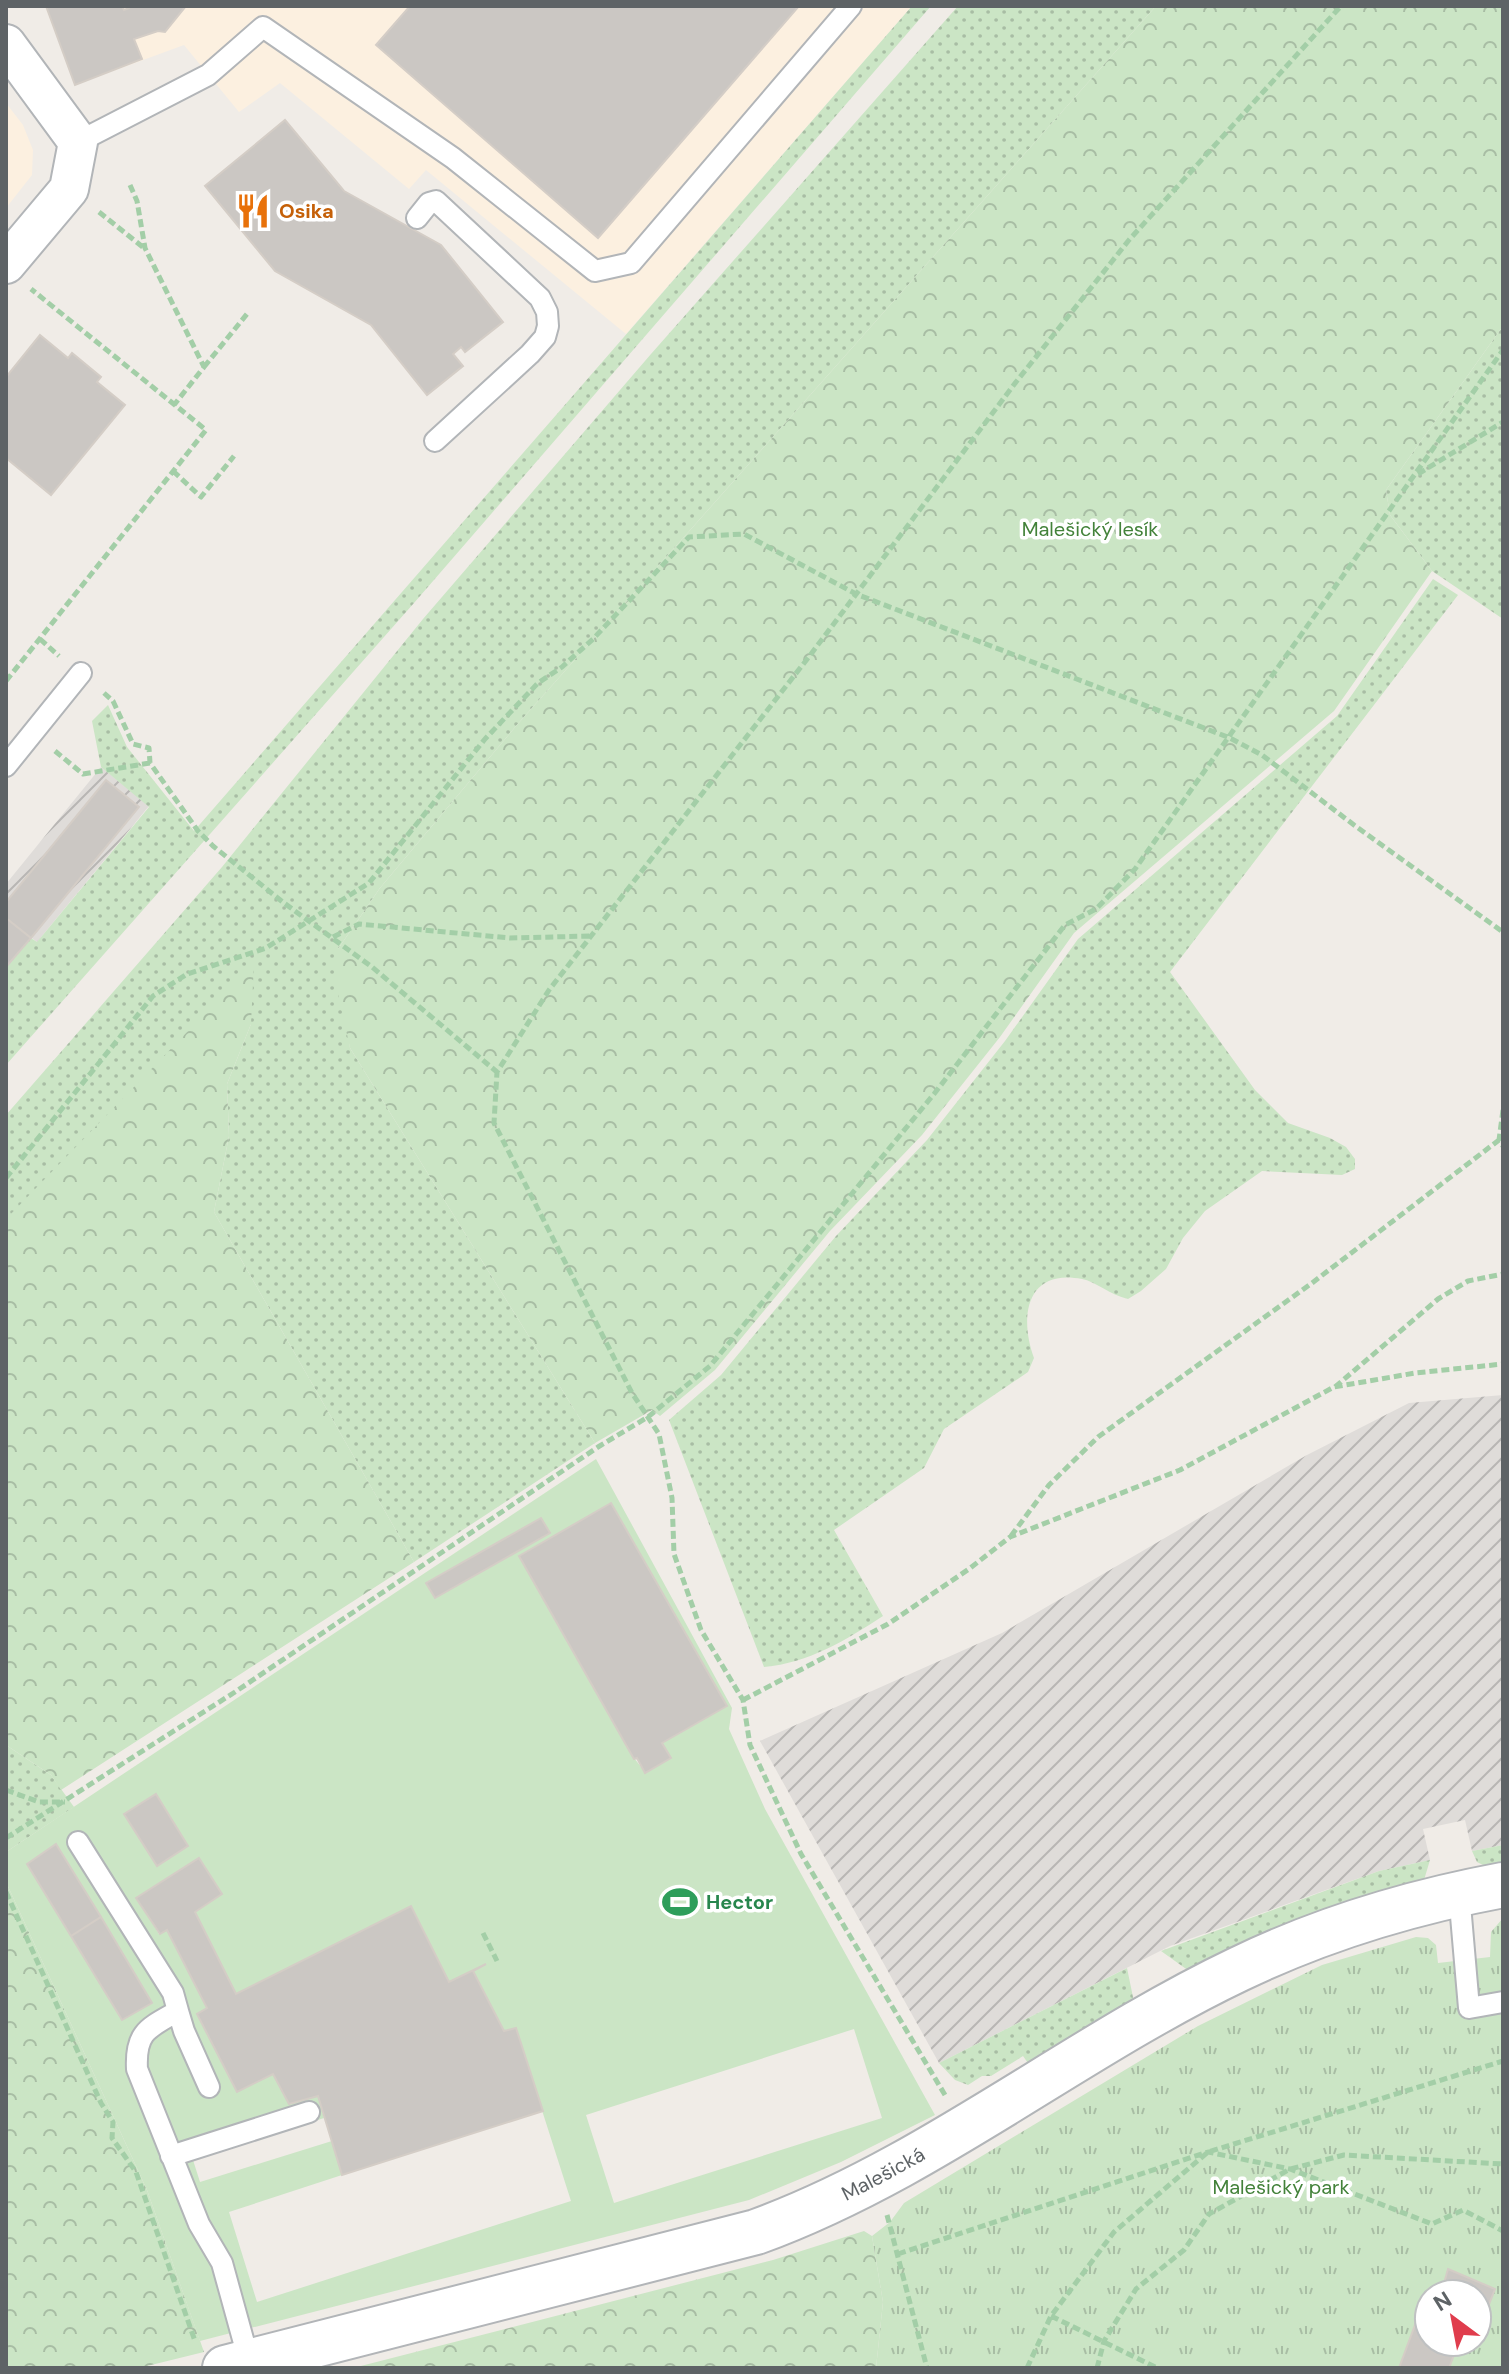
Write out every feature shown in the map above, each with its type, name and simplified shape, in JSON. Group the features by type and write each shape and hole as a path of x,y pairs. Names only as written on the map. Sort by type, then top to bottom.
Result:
{"street":[{"path":"6,44 78,142 69,189 16,275"},
{"name":"Malešická","path":"223,2357 756,2232 807,2214 871,2182 1238,1969 1335,1930 1459,1893 1503,1885"}],"lane":[{"path":"78,142 208,75 263,27 453,158 595,271 631,263 851,6"},
{"path":"417,218 429,203 436,201 540,298 547,312 545,337 435,441"},
{"path":"6,766 81,673"},
{"path":"78,1842 173,1993 184,2031 209,2087"},
{"path":"1459,1893 1469,2008 1503,2002"},
{"path":"178,2011 149,2028 136,2047 137,2069 199,2224 222,2263 223,2357"},
{"path":"171,2156 309,2112"}],"path":[{"path":"964,2128 801,1854 750,1745 743,1700 701,1630 674,1554 672,1498 659,1434 632,1393 494,1123 497,1072 549,990 1016,382 1129,240 1341,6"},
{"path":"130,185 137,201 145,248 204,367"},
{"path":"6,681 206,430 16,275"},
{"path":"174,405 247,314"},
{"path":"6,1838 235,1692 598,1447 648,1417 710,1366 934,1094 1065,925 1096,909 1135,869 1503,350"},
{"path":"1413,477 1503,422"},
{"path":"173,471 201,497 234,456"},
{"path":"6,1178 153,996 187,974 266,948 369,883 485,739 538,683 562,667 593,639 689,537 744,534 856,594 1230,738 1262,755 1503,932"},
{"path":"113,701 133,744 149,748 150,763 198,831 497,1072"},
{"path":"32,733 83,774 150,763"},
{"path":"333,937 359,924 510,938 592,935"},
{"path":"743,1700 888,1624 969,1569 1010,1537 1049,1485 1098,1437 1501,1143 1503,1110"},
{"path":"1010,1537 1180,1470 1334,1387 1438,1299 1468,1281 1503,1274"},
{"path":"1334,1387 1415,1373 1503,1364"},
{"path":"6,1790 39,1802 66,1802"},
{"path":"6,1892 101,2103 112,2117 112,2138 136,2172 223,2357"},
{"path":"483,1933 497,1961"},
{"path":"927,2368 898,2254 1208,2152 1503,2061"},
{"path":"1208,2152 1290,2169 1432,2224 1463,2210 1503,2231"},
{"path":"1027,2368 1051,2316 1114,2232 1208,2152"},
{"path":"1097,2368 1104,2341 1136,2289 1184,2250 1209,2214 1290,2169 1344,2155 1503,2164"},
{"path":"1051,2316 1157,2368"}],"shaded area":[{"path":"45,6 912,6 626,334 426,170 409,189 280,83 239,112 184,45 75,85"},
{"path":"6,103 23,125 33,150 32,175 6,208"},
{"path":"101,767 149,806 37,942 6,918 6,884"},
{"path":"1503,1395 1503,1845 1472,1851 1465,1820 1423,1829 1430,1860 1379,1871 1170,1946 939,2063 760,1741 1002,1633 1307,1455 1409,1403"}],"green space":[{"path":"912,6 931,6 414,603 6,1065 6,967 31,938 37,942 149,807 101,767 92,721 108,705 127,747 194,831"},
{"path":"958,6 1156,6 516,726 380,888 338,949 350,1048 595,1443 414,1562 214,1212 229,1136 227,1084 251,1024 6,1219 6,1115 222,867 423,619 651,354"},
{"name":"Malešický lesík","path":"1156,6 1503,6 1503,326 1386,490 1390,515 1432,571 1334,711 1074,933 1000,1037 922,1135 830,1231 715,1370 660,1416 652,1410 595,1443 350,1048 337,989 338,949 380,888 516,726"},
{"path":"1503,326 1503,619 1432,571 1390,515 1386,490"},
{"path":"1433,579 1458,595 1170,972 1255,1090 1288,1123 1346,1147 1355,1159 1355,1169 1342,1175 1262,1171 1205,1211 1183,1238 1166,1269 1128,1299 1082,1279 1063,1278 1049,1281 1038,1288 1028,1312 1027,1327 1034,1358 1028,1372 944,1429 924,1468 834,1530 883,1616 841,1642 812,1655 764,1667 669,1420 721,1375 836,1236 927,1140 1005,1041 1078,939 1337,716"},
{"path":"254,963 251,1024 227,1084 229,1136 214,1212 414,1562 61,1790 51,1775 6,1745 6,1219"},
{"name":"Hector","path":"596,1459 732,1708 729,1729 765,1809 935,2115 841,2162 749,2200 200,2341 147,2190 6,1882 6,1852","holes":["541,1518 549,1533 435,1598 427,1582","727,1706 662,1743 671,1758 646,1773 634,1758","57,1845 152,2003 123,2019 27,1864","137,1898 236,1994 411,1906 449,1982 486,1964 473,1971 504,2031 516,2029 571,2201 257,2302 229,2212 342,2175 332,2141 200,2182 193,2160 324,2118 318,2096 289,2104 273,2074 237,2092 198,2014 207,2008 167,1930 159,1934","854,2029 882,2118 614,2203 586,2115"]},
{"path":"6,1745 51,1775 74,1807 6,1852"},
{"path":"1503,1845 1503,1863 1487,1867 1477,1862 1472,1851"},
{"path":"1430,1860 1424,1880 1334,1908 1189,1971 1161,1951 1379,1871"},
{"path":"6,1882 147,2190 204,2352 139,2368 6,2368"},
{"name":"Malešický park","path":"1503,1918 1503,2368 1449,2368 1453,2358 1493,2358 1495,2289 1493,2278 1469,2278 1448,2269 1445,2278 1413,2278 1413,2329 1399,2368 876,2368 883,2302 872,2236 890,2222 904,2203 1198,2026 1322,1965 1416,1937 1428,1938 1436,1945 1438,1963 1490,1957 1491,1932"},
{"path":"1127,1968 1134,2002 1030,2066 1023,2056 991,2076 982,2076 968,2085 955,2080 939,2063"},
{"path":"864,2231 872,2236 883,2302 876,2368 353,2368 773,2260"}],"building":[{"path":"46,6 122,6 124,10 129,6 186,6 165,32 158,31 134,39 142,59 75,85"},
{"path":"410,6 799,6 598,238 376,45"},
{"path":"285,120 344,191 441,245 503,322 465,352 461,347 453,354 463,366 427,395 371,325 275,271 205,186"},
{"path":"40,335 68,358 72,353 101,377 97,382 125,405 51,495 6,458 6,377"},
{"path":"106,780 139,807 31,938 6,918 6,902"},
{"path":"6,918 31,938 6,967"},
{"path":"611,1503 727,1706 662,1743 671,1758 645,1773 637,1758 634,1759 519,1556"},
{"path":"541,1518 550,1533 435,1598 426,1583"},
{"path":"156,1794 188,1846 157,1866 124,1814"},
{"path":"56,1844 101,1917 71,1936 27,1864"},
{"path":"199,1858 222,1894 195,1912 236,1994 411,1906 449,1982 486,1964 473,1971 504,2031 516,2028 543,2111 342,2175 318,2096 289,2104 273,2074 237,2092 197,2014 207,2008 167,1930 160,1934 136,1898"},
{"path":"101,1917 152,2003 122,2020 71,1936"},
{"path":"1448,2269 1469,2278 1445,2278"},
{"path":"1413,2330 1413,2358 1453,2358 1449,2368 1399,2368"}],"place":[{"name":"Osika","path":"253,211"},
{"name":"Hector","path":"680,1902"}]}
